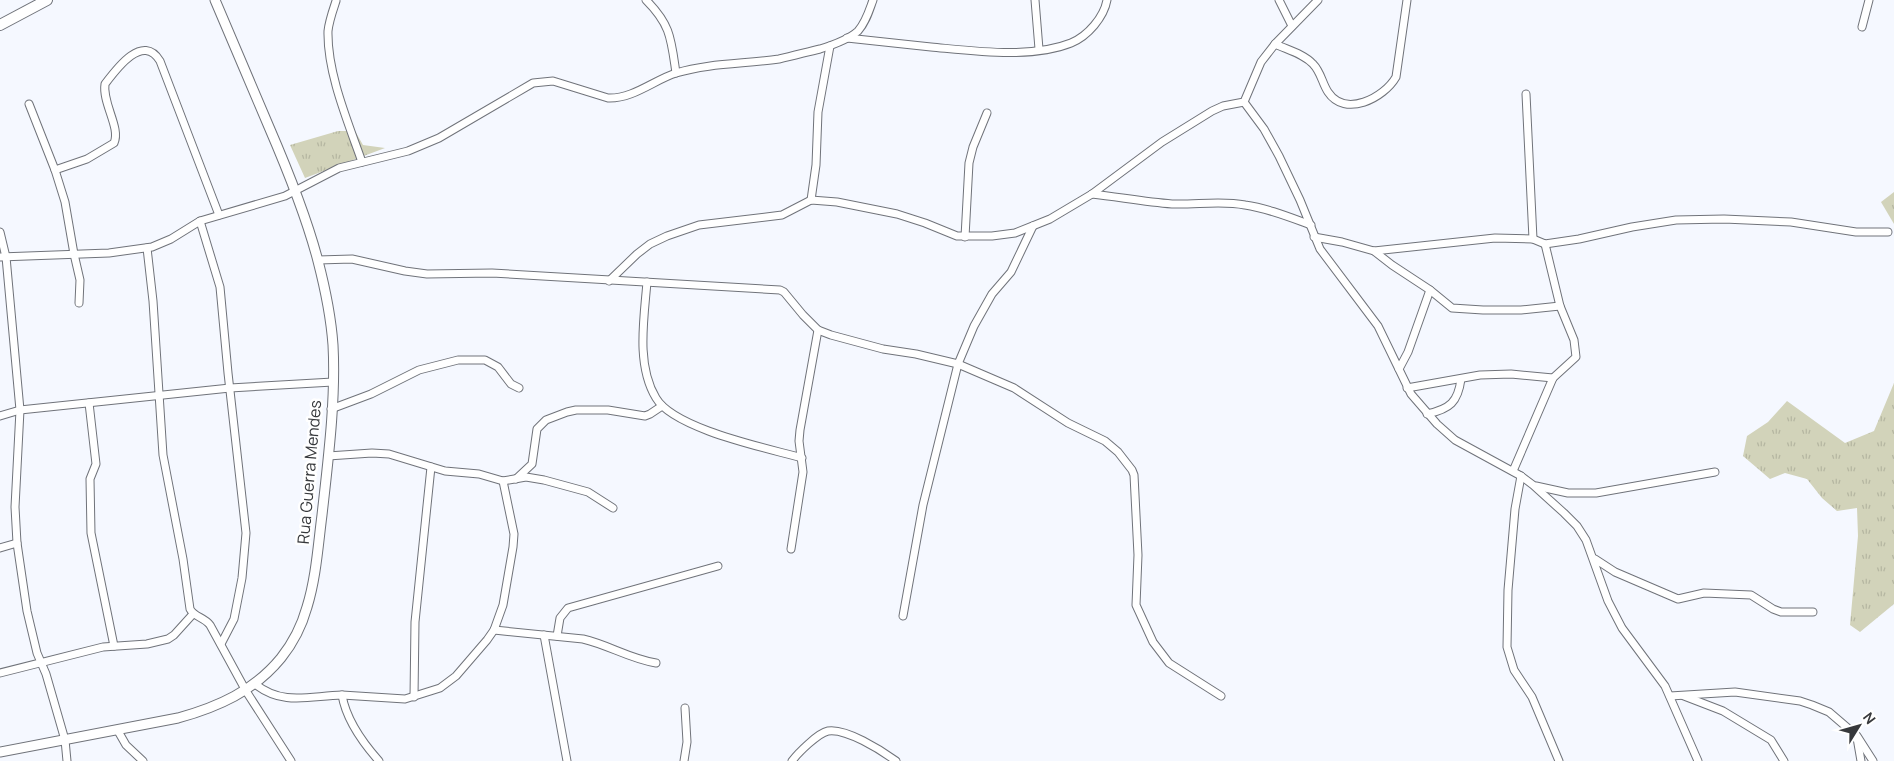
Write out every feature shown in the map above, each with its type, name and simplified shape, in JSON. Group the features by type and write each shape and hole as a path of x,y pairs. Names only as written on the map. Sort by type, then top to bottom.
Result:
{"main road":[{"path":"0,25 47,0"}],"street":[{"name":"Rua Guerra Mendes","path":"0,752 118,731 195,714 246,691 282,657 301,624 307,608 316,565 328,456 333,382 333,345 329,314 318,260 296,191 215,0"},
{"path":"646,0 658,13 667,28 671,39 676,73"},
{"path":"3,257 109,253 147,248 164,242 200,221 219,214 265,203 296,191 339,168 408,151 431,141 533,83 553,81 608,98 616,98 628,95 676,73 718,65 778,59 830,46 857,32 863,25 873,0"},
{"path":"1035,0 1039,49"},
{"path":"847,38 992,53 1039,49 1077,40 1097,22 1107,0"},
{"path":"1279,0 1292,26"},
{"path":"1244,102 1261,62 1275,44 1318,0"},
{"path":"1275,44 1312,63 1328,92 1343,104 1356,104 1372,99 1391,87 1396,77 1407,0"},
{"path":"1862,27 1869,0"},
{"path":"336,1 329,23 329,52 345,114 362,162"},
{"path":"811,200 816,165 818,112 830,46"},
{"path":"56,170 87,159 114,143 115,132 106,100 106,84 131,55 140,50 149,50 154,52 160,61 219,214"},
{"path":"1526,94 1533,239"},
{"path":"609,281 650,244 676,232 699,224 782,215 811,200 837,202 896,214 948,233 966,237 1015,233 1050,219 1092,194 1186,126 1223,106 1244,102"},
{"path":"1244,102 1272,142 1300,200 1314,236 1327,258 1378,326 1407,388 1427,414 1455,440 1521,476 1577,526 1586,540 1594,559 1608,601 1622,628 1670,696 1698,761"},
{"path":"29,104 56,170 65,202 80,280 79,303"},
{"path":"966,237 969,163 973,147 987,113"},
{"path":"1092,194 1174,204 1216,202 1245,204 1310,225"},
{"path":"1314,236 1374,251 1495,238 1533,239 1545,244 1579,239 1632,226 1676,220 1724,219 1791,222 1856,232 1888,232"},
{"path":"200,221 220,287 246,533 245,558 234,619 221,644"},
{"path":"903,616 923,505 958,364 974,326 992,294 1011,272 1033,226"},
{"path":"0,232 20,410 15,507 17,543 27,611 37,653 65,740 67,761"},
{"path":"1513,472 1553,378 1576,357 1574,340 1560,306 1545,244"},
{"path":"147,248 153,301 163,455 184,568 189,606 193,614 207,621 246,691 291,761"},
{"path":"1374,251 1430,290 1452,308 1521,310 1560,306"},
{"path":"318,260 352,260 405,272 428,274 492,274 780,290 784,292 818,330 883,349 926,356 958,364 1014,388 1068,423 1105,441 1126,460 1134,475 1138,555 1136,605 1140,617 1153,642 1169,663 1221,696"},
{"path":"647,282 644,329 646,368 651,389 662,406 710,432 802,458"},
{"path":"1399,369 1408,352 1430,290"},
{"path":"791,549 803,472 799,441 800,430 818,330"},
{"path":"331,409 371,394 419,370 458,360 484,360 498,367 511,384 518,388"},
{"path":"1407,388 1480,375 1511,374 1553,378"},
{"path":"1427,414 1440,411 1455,401 1459,392 1461,378"},
{"path":"0,416 20,410 230,388 333,382"},
{"path":"89,403 96,464 90,479 91,533 114,646"},
{"path":"515,479 532,464 537,429 546,420 576,410 608,410 645,416 662,406"},
{"path":"328,456 372,453 389,454 431,467 479,474 503,481 531,478 580,489 597,496 613,508"},
{"path":"414,697 415,622 431,467"},
{"path":"1533,485 1568,493 1596,493 1715,472"},
{"path":"1521,476 1515,509 1508,590 1506,647 1514,670 1532,697 1559,761"},
{"path":"255,684 270,694 291,699 342,695 405,699 440,688 449,683 494,630 503,605 514,534 503,481"},
{"path":"0,548 17,543"},
{"path":"1594,559 1615,572 1678,599 1704,593 1752,595 1781,612 1813,612"},
{"path":"557,636 560,618 568,608 718,566"},
{"path":"0,673 79,653 114,646 147,644 168,638 178,631 193,614"},
{"path":"494,630 596,642 630,657 656,664"},
{"path":"544,635 567,761"},
{"path":"1670,696 1734,692 1800,701 1829,712 1857,736 1872,761"},
{"path":"342,695 349,718 379,761"},
{"path":"1681,695 1723,712 1771,740 1784,761"},
{"path":"684,761 686,742 685,708"},
{"path":"118,731 126,746 143,761"},
{"path":"792,761 814,740 828,731 852,736 896,761"},
{"path":"1857,736 1860,761"}],"green space":[{"path":"338,131 355,131 363,145 385,148 305,178 290,145"},
{"path":"1894,192 1894,224 1881,202"},
{"path":"1894,383 1894,604 1860,632 1850,625 1858,536 1857,508 1837,511 1822,498 1807,479 1785,473 1770,479 1743,456 1747,436 1768,422 1787,401 1845,443 1874,431"}]}
